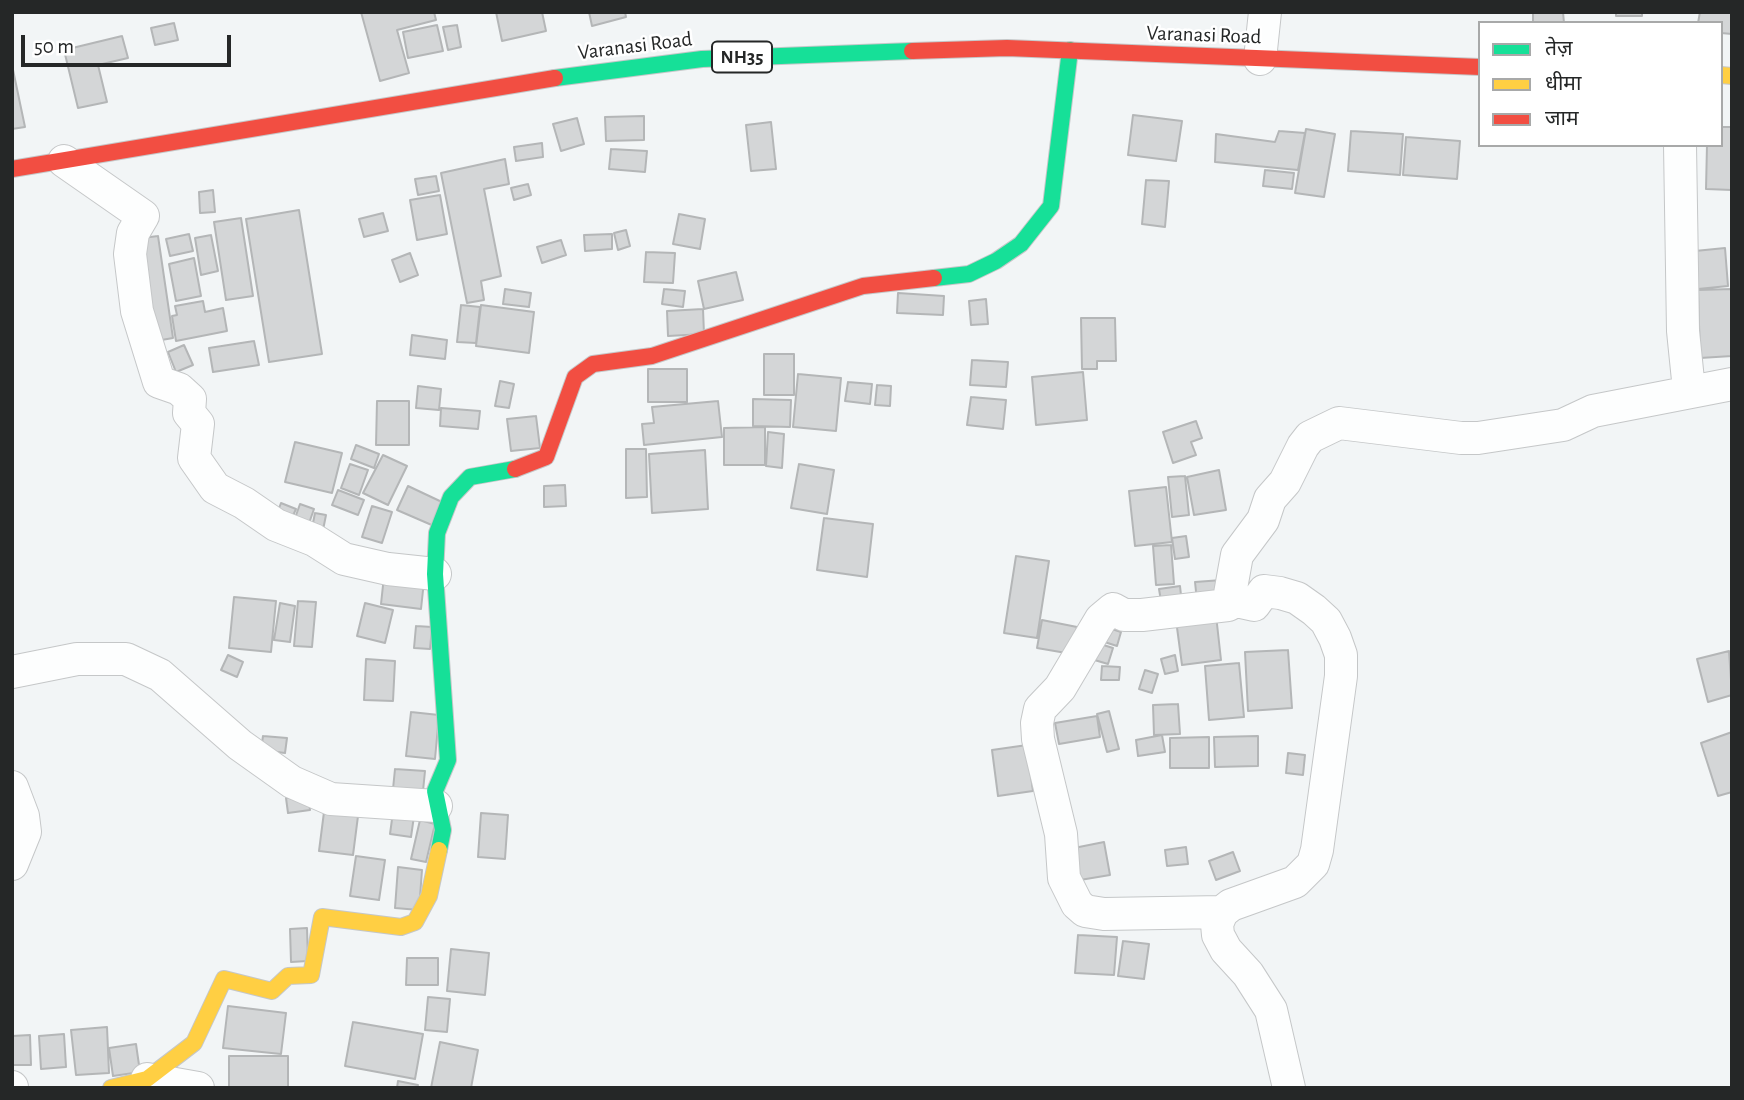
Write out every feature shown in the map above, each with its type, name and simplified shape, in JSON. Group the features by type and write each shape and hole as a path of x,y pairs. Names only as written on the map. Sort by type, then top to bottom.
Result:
{"main road":[{"name":"Varanasi Road","path":"12,169 518,83 652,64 925,49 1070,50 1478,67"},
{"path":"111,1088 147,1079 194,1043 224,979 272,991 288,976 311,975 322,917 387,923 401,928 415,922 429,895 443,830 435,791 448,760 435,574 438,533 451,497 470,477 511,470 546,457 575,377 593,365 652,356 863,286 969,274 1021,244 1051,206 1070,50"}],"street":[{"path":"1260,59 1265,12"},
{"path":"1681,147 1683,309 1689,390"},
{"path":"64,161 143,216 133,233 130,254 137,311 159,382 179,388 190,399 189,413 198,424 194,458 215,488 244,503 276,525 314,540 344,559 388,569 435,574"},
{"path":"1228,605 1237,555 1263,520 1270,499 1285,482 1310,436 1326,428 1339,423 1362,424 1452,438 1478,438 1563,425 1593,411 1689,390 1732,384"},
{"path":"1222,912 1104,914 1085,911 1077,904 1064,878 1061,834 1038,739 1037,723 1040,709 1050,702 1060,688 1101,619 1114,609 1124,615 1142,615 1228,605 1236,601 1254,606 1264,591 1297,598 1326,621 1340,655 1341,676 1313,864 1296,882 1231,905 1222,912 1217,924 1218,935 1271,1010 1289,1088"},
{"path":"12,672 77,659 126,659 160,675 240,745 292,782 331,799 436,806"},
{"path":"12,787 23,816 25,832 12,864"},
{"path":"147,1079 198,1088"}],"building":[{"path":"361,12 434,12 436,20 397,30 409,73 380,81"},
{"path":"496,12 542,12 546,31 502,41"},
{"path":"589,12 625,12 626,17 592,26"},
{"path":"1533,12 1563,12 1564,21 1533,21"},
{"path":"1616,12 1642,12 1642,16 1616,16"},
{"path":"1700,12 1732,12 1732,34 1723,33 1723,21 1698,21"},
{"path":"174,23 178,40 155,45 151,28"},
{"path":"437,25 443,51 408,58 403,32"},
{"path":"457,25 461,47 448,50 443,27"},
{"path":"122,36 128,58 98,65 107,102 78,108 64,50"},
{"path":"12,65 25,127 12,129"},
{"path":"1133,115 1182,121 1176,161 1128,155"},
{"path":"644,116 644,140 606,141 605,117"},
{"path":"577,118 584,144 561,151 553,124"},
{"path":"771,122 776,169 751,171 746,125"},
{"path":"1723,127 1732,127 1732,190 1706,189 1707,147 1723,147"},
{"path":"1306,129 1335,134 1324,197 1295,193"},
{"path":"1279,131 1305,133 1298,170 1215,162 1216,134 1275,142"},
{"path":"1351,131 1403,134 1400,175 1348,171"},
{"path":"1406,137 1460,141 1457,179 1403,175"},
{"path":"542,143 543,157 516,161 514,147"},
{"path":"611,149 647,151 645,172 609,169"},
{"path":"505,159 509,184 484,189 501,276 481,281 484,300 467,303 441,173"},
{"path":"1265,170 1294,173 1292,189 1263,186"},
{"path":"436,176 439,191 418,195 415,179"},
{"path":"1146,180 1169,181 1165,227 1142,224"},
{"path":"528,184 531,195 514,200 511,188"},
{"path":"213,190 215,212 200,213 199,192"},
{"path":"440,195 447,234 417,240 410,200"},
{"path":"299,210 322,354 269,362 246,219"},
{"path":"383,213 388,231 364,237 359,219"},
{"path":"679,214 705,219 700,249 673,244"},
{"path":"241,218 253,296 226,300 214,222"},
{"path":"626,230 630,246 618,250 614,233"},
{"path":"189,234 193,251 170,256 166,239"},
{"path":"612,234 612,249 585,251 584,235"},
{"path":"211,235 218,271 201,275 195,238"},
{"path":"158,236 173,338 150,342 135,239"},
{"path":"561,240 566,255 542,263 537,247"},
{"path":"1725,248 1728,286 1698,289 1695,251"},
{"path":"646,252 675,253 673,283 644,282"},
{"path":"410,253 418,275 400,282 392,260"},
{"path":"194,258 201,296 176,301 169,264"},
{"path":"736,272 743,300 704,309 698,281"},
{"path":"505,289 531,293 529,307 503,304"},
{"path":"664,289 685,291 683,307 662,304"},
{"path":"1732,289 1732,356 1700,358 1698,290"},
{"path":"898,293 944,296 943,315 897,313"},
{"path":"986,299 988,324 971,325 969,301"},
{"path":"203,301 205,312 223,308 227,331 176,341 172,316 177,315 175,306"},
{"path":"461,305 480,307 476,343 457,342"},
{"path":"481,305 534,312 529,353 476,346"},
{"path":"703,309 704,334 668,336 667,311"},
{"path":"1081,318 1115,318 1116,361 1097,361 1097,369 1082,369"},
{"path":"412,335 447,340 445,359 410,355"},
{"path":"254,341 259,365 213,372 209,348"},
{"path":"184,345 193,365 176,372 168,352"},
{"path":"764,354 794,354 794,395 764,395"},
{"path":"972,360 1008,362 1006,387 970,385"},
{"path":"648,369 687,369 687,402 648,402"},
{"path":"1083,372 1087,420 1036,425 1032,377"},
{"path":"798,374 841,378 836,431 793,427"},
{"path":"500,381 514,384 509,408 495,406"},
{"path":"848,382 872,384 870,404 845,401"},
{"path":"877,385 891,386 890,406 875,405"},
{"path":"418,386 441,389 439,410 416,408"},
{"path":"971,397 1006,400 1003,429 967,425"},
{"path":"753,399 791,400 790,427 753,426"},
{"path":"377,401 409,401 409,445 376,445"},
{"path":"718,401 722,437 644,445 642,424 654,423 652,407"},
{"path":"441,408 480,411 478,429 440,426"},
{"path":"536,416 540,448 511,451 507,419"},
{"path":"1196,421 1202,438 1191,442 1196,455 1173,463 1163,432"},
{"path":"765,427 765,465 724,465 724,428"},
{"path":"768,432 784,434 782,468 766,466"},
{"path":"295,442 342,453 332,493 285,482"},
{"path":"356,445 379,454 374,468 351,459"},
{"path":"626,449 646,449 647,497 626,498"},
{"path":"705,450 708,509 652,513 649,454"},
{"path":"383,455 407,466 388,505 363,493"},
{"path":"350,464 368,470 359,495 341,488"},
{"path":"799,464 834,470 827,514 791,508"},
{"path":"1219,470 1226,510 1194,515 1187,477"},
{"path":"1185,476 1189,515 1172,517 1168,477"},
{"path":"565,485 566,506 544,507 544,486"},
{"path":"408,486 444,503 434,526 397,510"},
{"path":"1166,487 1172,542 1135,546 1129,491"},
{"path":"338,490 364,500 358,515 332,505"},
{"path":"281,503 296,509 290,522 276,516"},
{"path":"300,504 314,509 307,529 293,524"},
{"path":"372,506 392,512 382,543 362,537"},
{"path":"315,513 326,515 323,530 312,528"},
{"path":"824,518 873,524 867,577 817,570"},
{"path":"1186,536 1189,557 1175,559 1172,538"},
{"path":"1171,545 1174,584 1156,585 1153,546"},
{"path":"1016,556 1049,561 1037,638 1004,633"},
{"path":"384,576 424,581 421,609 381,604"},
{"path":"1222,580 1223,599 1197,601 1195,582"},
{"path":"1180,586 1182,604 1162,607 1159,589"},
{"path":"234,597 276,601 271,652 229,648"},
{"path":"298,601 316,602 312,647 294,646"},
{"path":"280,603 295,606 290,642 274,640"},
{"path":"365,603 393,610 385,643 357,636"},
{"path":"1216,615 1221,660 1182,665 1176,620"},
{"path":"1042,620 1077,627 1072,654 1037,648"},
{"path":"1100,625 1121,632 1117,646 1095,639"},
{"path":"416,626 432,627 430,649 414,648"},
{"path":"1097,643 1113,648 1108,664 1091,659"},
{"path":"1288,650 1292,708 1248,711 1245,652"},
{"path":"1729,651 1732,695 1708,702 1697,659"},
{"path":"228,655 243,662 237,677 221,670"},
{"path":"1175,655 1178,671 1165,674 1161,659"},
{"path":"366,659 395,661 393,701 364,700"},
{"path":"1239,663 1244,717 1209,720 1205,666"},
{"path":"1102,666 1120,667 1119,680 1101,680"},
{"path":"1145,670 1158,674 1152,693 1139,689"},
{"path":"1178,704 1180,734 1154,735 1153,705"},
{"path":"1109,711 1119,749 1107,752 1097,714"},
{"path":"411,712 439,715 435,759 406,756"},
{"path":"1097,716 1100,737 1059,744 1055,723"},
{"path":"1732,732 1732,792 1718,796 1701,743"},
{"path":"1162,735 1165,752 1138,756 1136,740"},
{"path":"263,736 287,738 285,753 261,750"},
{"path":"1258,736 1258,766 1215,767 1214,737"},
{"path":"1209,737 1209,768 1170,768 1170,738"},
{"path":"1027,745 1033,791 998,796 992,750"},
{"path":"1288,753 1305,755 1303,775 1286,773"},
{"path":"395,769 425,771 423,791 393,789"},
{"path":"308,794 310,810 288,813 286,798"},
{"path":"324,812 358,816 353,855 319,851"},
{"path":"393,812 414,816 411,837 390,834"},
{"path":"481,813 508,815 505,859 478,857"},
{"path":"420,820 435,824 426,862 411,859"},
{"path":"1104,842 1110,875 1080,880 1074,848"},
{"path":"1186,847 1188,864 1167,866 1165,850"},
{"path":"1233,852 1240,871 1216,880 1209,861"},
{"path":"356,856 385,860 379,900 350,896"},
{"path":"398,867 422,870 419,910 395,908"},
{"path":"307,928 308,961 291,962 290,929"},
{"path":"1078,935 1117,937 1114,975 1075,973"},
{"path":"1123,941 1149,944 1144,979 1118,976"},
{"path":"451,949 489,953 485,995 447,991"},
{"path":"407,958 438,958 438,985 406,985"},
{"path":"428,997 450,999 447,1032 425,1030"},
{"path":"228,1006 286,1013 281,1054 223,1048"},
{"path":"353,1022 423,1034 415,1079 345,1066"},
{"path":"107,1027 109,1073 76,1075 71,1030"},
{"path":"64,1034 66,1067 41,1069 39,1036"},
{"path":"30,1035 31,1065 12,1065 12,1036"},
{"path":"440,1042 478,1050 471,1088 431,1088"},
{"path":"136,1044 140,1072 113,1076 109,1048"},
{"path":"229,1056 288,1056 288,1088 229,1088"},
{"path":"398,1081 418,1085 417,1088 397,1088"}],"traffic: fast":[{"path":"934,278 969,274 996,261 1021,244 1051,206 1070,50"},
{"path":"555,78 702,59 912,51"},
{"path":"439,850 443,830 435,791 448,760 435,574 437,533 451,497 470,477 515,469"}],"traffic: slow":[{"path":"1723,75 1732,76"},
{"path":"111,1088 147,1079 194,1043 224,979 272,991 288,976 311,975 322,917 401,927 415,922 429,896 439,850"}],"traffic: jam":[{"path":"912,51 1007,48 1478,67"},
{"path":"12,169 555,78"},
{"path":"515,469 546,457 575,377 593,364 652,356 863,286 934,278"}]}
